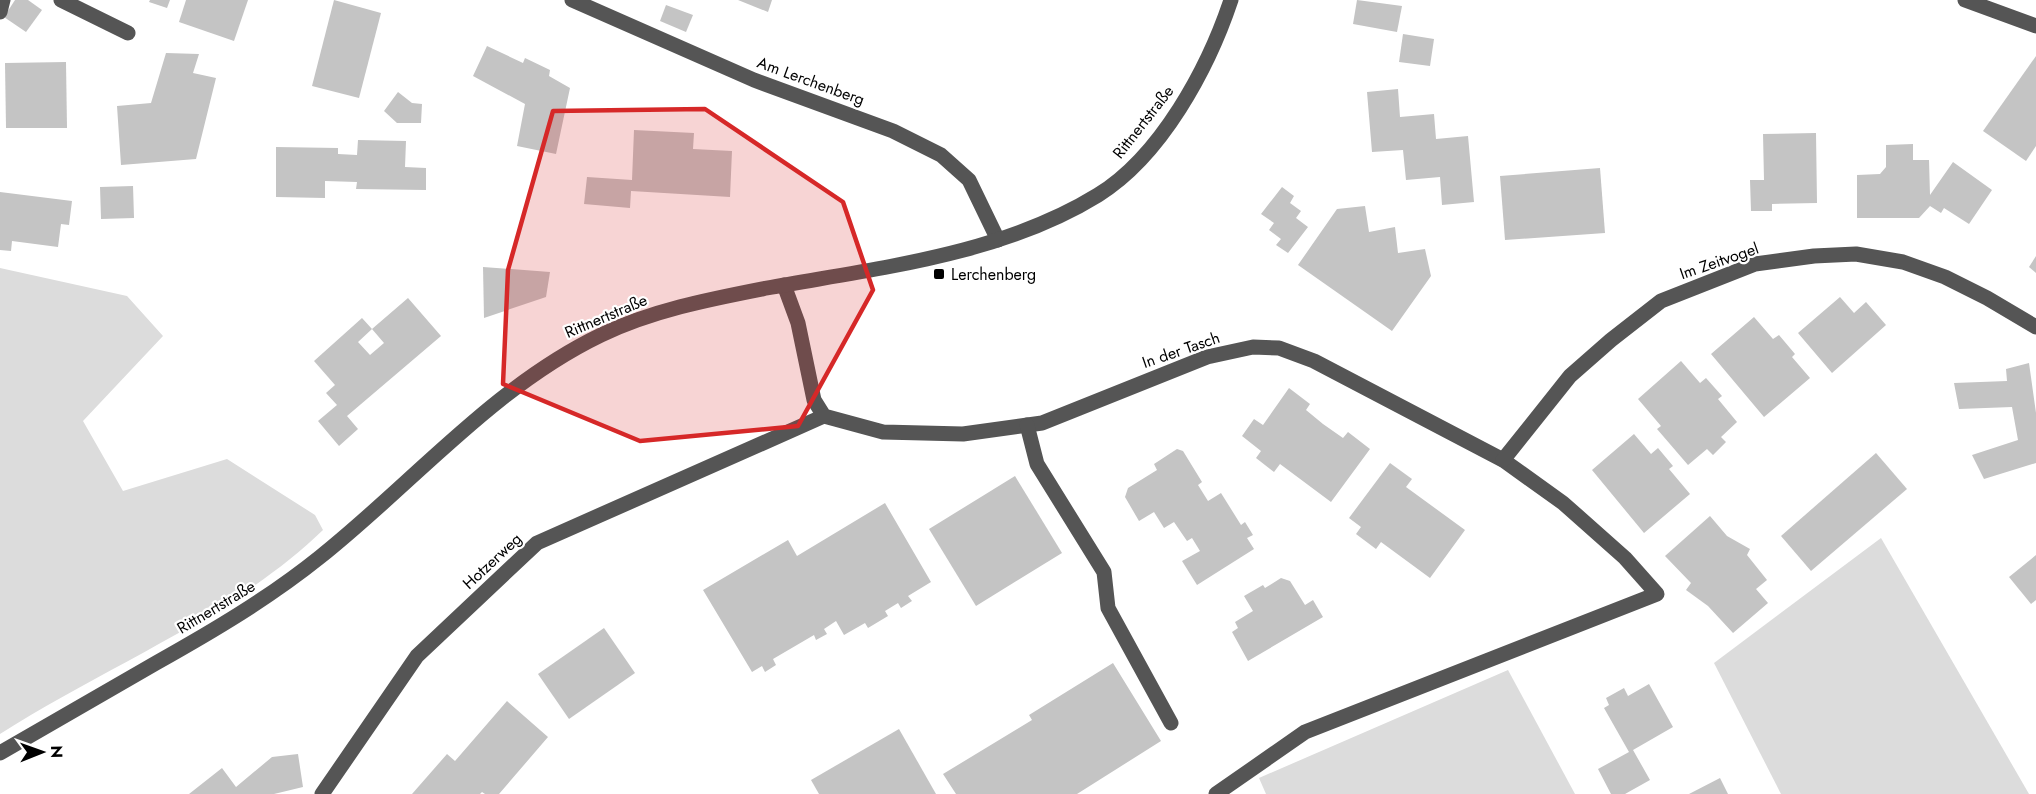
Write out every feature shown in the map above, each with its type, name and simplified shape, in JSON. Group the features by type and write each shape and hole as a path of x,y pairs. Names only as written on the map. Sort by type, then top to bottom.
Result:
{"street":[{"path":"0,12 3,0"},
{"path":"61,0 128,33"},
{"name":"Am Lerchenberg","path":"572,0 754,80 893,131 940,155 969,180 998,240"},
{"name":"Rittnertstraße","path":"0,753 270,596 374,512 519,384 556,358 605,333 661,312 730,295 864,271 998,240 1064,214 1099,194 1139,162 1178,111 1202,70 1231,0"},
{"path":"1965,0 2036,26"},
{"name":"Im Zeitvogel","path":"1503,460 1570,376 1644,314 1661,301 1755,264 1814,256 1856,254 1903,262 1945,278 1987,298 2036,327"},
{"path":"784,285 798,323 814,400 824,416"},
{"name":"In der Tasch","path":"824,416 883,432 963,434 1042,423 1207,357 1253,347 1279,348 1314,361 1503,460 1563,503 1625,558 1657,594 1305,732 1216,794"},
{"name":"Hotzerweg","path":"322,794 417,656 537,543 824,416"},
{"path":"1027,425 1037,464 1104,572 1108,608 1170,723"}],"highlighted area":[{"path":"705,109 843,202 873,290 798,426 640,441 503,384 508,270 553,111"}],"shaded area":[{"path":"0,268 127,296 163,336 83,421 123,491 227,459 315,515 323,530 288,561 209,615 0,734"},
{"path":"1881,538 2029,794 1781,794 1714,663"},
{"path":"1508,670 1575,794 1266,794 1259,778"}],"building":[{"path":"15,0 28,0 42,10 26,32 4,17"},
{"path":"150,0 170,0 167,8 149,2"},
{"path":"186,0 248,0 234,41 179,22"},
{"path":"334,0 381,13 359,98 312,86"},
{"path":"738,0 772,0 768,12"},
{"path":"1357,0 1402,6 1397,32 1353,24"},
{"path":"666,5 693,15 686,32 660,21"},
{"path":"1403,34 1434,39 1430,66 1399,62"},
{"path":"487,46 523,63 525,58 550,70 549,76 570,88 556,154 517,146 525,104 473,76"},
{"path":"166,53 199,54 193,73 216,78 196,159 121,165 117,106 151,103"},
{"path":"2036,56 2036,146 2026,161 1983,131"},
{"path":"66,62 67,128 6,128 5,63"},
{"path":"1398,89 1400,117 1434,114 1436,139 1468,136 1474,202 1442,205 1440,177 1406,180 1403,150 1372,152 1367,92"},
{"path":"398,92 412,103 422,104 421,123 397,123 384,111"},
{"path":"634,130 694,133 693,149 732,151 730,197 631,191 630,208 584,204 587,177 632,180"},
{"path":"1816,133 1817,203 1772,204 1772,211 1751,211 1750,180 1764,180 1763,134"},
{"path":"358,140 406,141 405,167 426,168 426,190 356,189 357,182 325,181 325,198 276,197 276,147 338,148 338,154 357,155"},
{"path":"1913,144 1913,160 1929,160 1930,195 1953,162 1992,190 1969,224 1944,208 1941,213 1930,206 1919,218 1857,218 1857,175 1880,174 1886,167 1886,145"},
{"path":"1600,168 1605,233 1505,240 1500,176"},
{"path":"133,186 134,218 101,219 100,187"},
{"path":"1282,187 1294,196 1290,203 1301,211 1296,218 1308,227 1288,253 1276,245 1281,239 1269,230 1274,223 1261,214"},
{"path":"0,192 72,201 69,225 61,224 58,247 12,241 11,251 0,250"},
{"path":"1365,206 1369,232 1395,227 1398,253 1425,249 1431,276 1392,331 1298,265 1337,209"},
{"path":"2036,256 2036,273 2029,267"},
{"path":"483,267 550,272 546,297 484,318"},
{"path":"1840,297 1854,313 1866,302 1886,325 1832,373 1798,333"},
{"path":"408,298 441,336 347,416 358,429 339,446 318,421 337,405 326,393 335,385 314,361 362,318 372,329","holes":["372,329 384,343 370,355 358,342"]},
{"path":"1754,317 1773,339 1779,335 1795,354 1792,357 1810,378 1764,417 1711,354"},
{"path":"1681,361 1700,383 1706,378 1722,396 1718,399 1737,422 1721,437 1726,442 1713,455 1707,449 1688,465 1657,429 1661,426 1638,399"},
{"path":"2029,363 2036,413 2036,463 1984,479 1972,455 2018,440 2012,407 1959,409 1954,383 2007,381 2006,369"},
{"path":"1289,388 1310,404 1306,410 1323,424 1343,438 1348,432 1370,449 1331,502 1280,464 1274,472 1256,458 1261,451 1242,436 1254,419 1263,425"},
{"path":"1634,434 1651,454 1658,448 1673,466 1669,469 1690,494 1644,533 1592,470"},
{"path":"1177,449 1183,451 1202,482 1198,485 1208,501 1221,493 1241,525 1245,522 1253,535 1247,538 1254,549 1197,585 1182,561 1200,551 1192,538 1187,541 1174,522 1164,528 1154,512 1139,521 1125,497 1128,488 1157,470 1154,464"},
{"path":"1876,453 1907,489 1811,571 1781,536"},
{"path":"1390,463 1412,479 1406,487 1465,530 1430,578 1381,542 1376,549 1356,534 1361,527 1349,518"},
{"path":"1015,476 1062,553 976,606 929,529"},
{"path":"885,503 931,582 908,596 912,601 901,608 898,603 885,611 888,616 868,628 865,623 844,635 836,621 824,629 827,634 816,640 814,635 773,659 776,665 765,672 762,666 752,672 703,590 788,540 797,556"},
{"path":"1710,516 1727,536 1750,549 1747,555 1767,580 1756,589 1768,603 1733,633 1708,606 1686,590 1691,583 1665,556"},
{"path":"2036,555 2036,600 2031,604 2009,577"},
{"path":"1281,578 1290,581 1305,605 1313,600 1323,617 1248,661 1232,632 1238,628 1235,622 1253,611 1244,596 1263,585 1265,588"},
{"path":"604,628 635,673 569,719 538,674"},
{"path":"1113,663 1161,741 1077,794 956,794 943,774 1032,720 1029,715"},
{"path":"1649,684 1673,727 1633,750 1650,780 1625,794 1611,794 1598,769 1629,752 1604,708 1609,705 1606,698 1624,688 1628,696"},
{"path":"507,701 548,737 499,794 482,792 480,794 412,794 447,754 455,761"},
{"path":"899,729 936,794 819,794 811,780"},
{"path":"298,754 303,787 274,794 189,794 222,768 236,787 272,757"},
{"path":"1720,778 1728,794 1689,794"}],"place":[{"name":"Lerchenberg","path":"939,274"}]}
